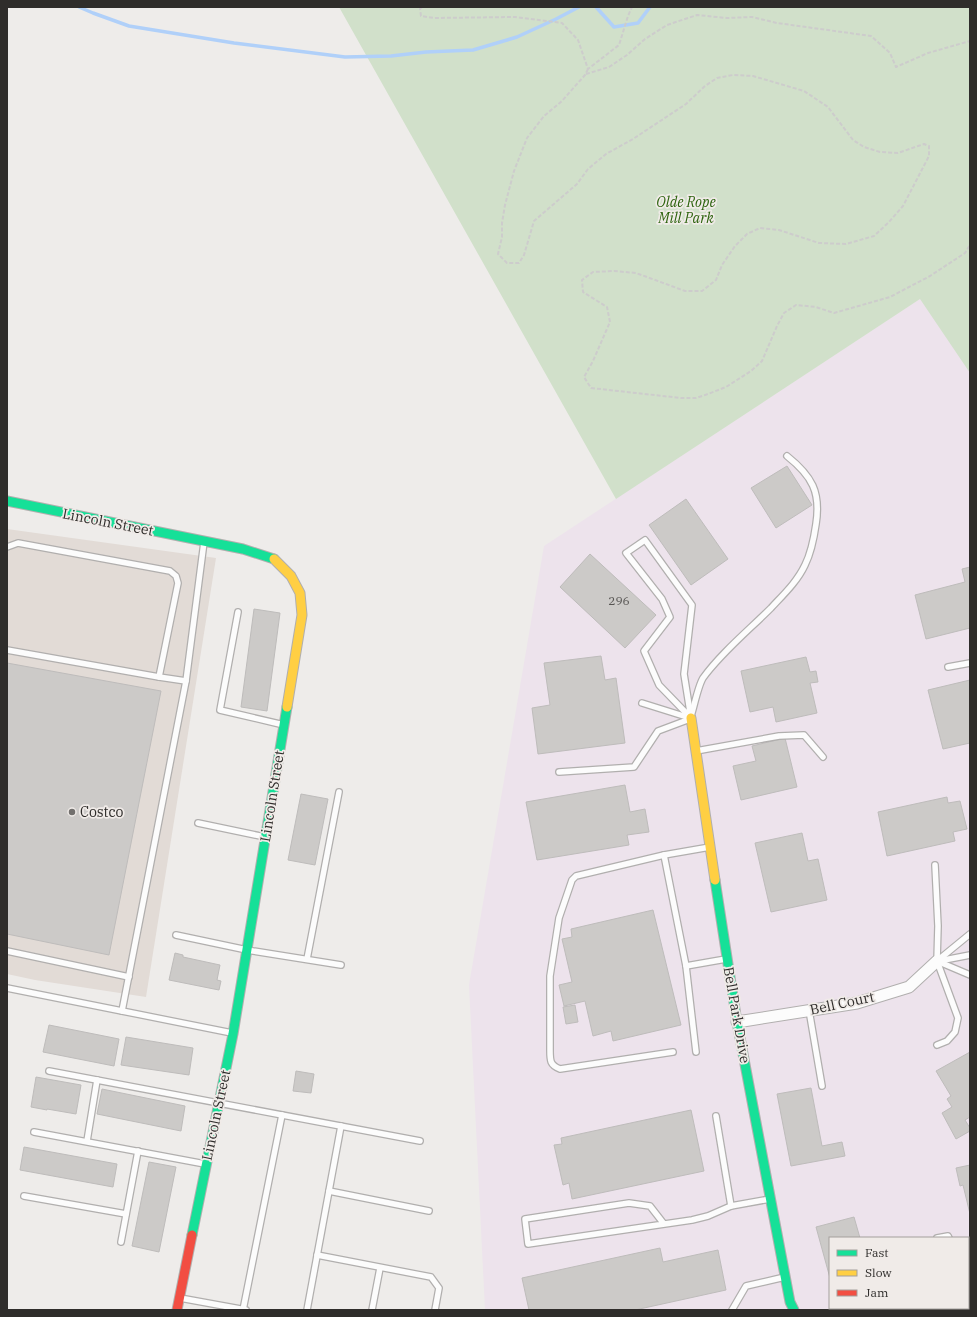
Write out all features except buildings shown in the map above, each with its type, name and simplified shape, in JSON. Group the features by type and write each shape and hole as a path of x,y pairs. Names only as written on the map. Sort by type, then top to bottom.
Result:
{"street":[{"name":"Lincoln Street","path":"7,502 243,549 275,559 291,576 300,593 302,615 233,1034 177,1310"},
{"name":"Bell Park Drive","path":"691,718 737,1022 785,1277 790,1302 794,1310"},
{"name":"Bell Court","path":"737,1022 857,1003 909,986 937,961"}],"lane":[{"path":"691,718 702,680 725,653 788,590 805,565 814,538 818,516 818,498 811,481 799,465 787,456"},
{"path":"645,540 692,605 684,674 691,718 659,684 644,651 670,617 662,599 626,553 645,540"},
{"path":"122,1011 186,682 204,541"},
{"path":"7,547 18,542 170,571 176,576 178,583 158,677"},
{"path":"238,612 220,710 284,726"},
{"path":"7,650 186,682"},
{"path":"948,667 970,663"},
{"path":"642,703 691,718"},
{"path":"559,772 634,767 658,731 691,718"},
{"path":"696,751 779,736 804,735 823,757"},
{"path":"307,960 339,792"},
{"path":"198,824 265,837"},
{"path":"673,1052 560,1069 554,1067 550,1061 550,976 559,918 572,880 582,873 664,855 710,847"},
{"path":"664,855 686,966 696,1052"},
{"path":"935,865 938,926 937,961 958,1018 955,1032 947,1041 937,1045"},
{"path":"937,961 970,934"},
{"path":"176,935 247,950 341,965"},
{"path":"7,951 129,977"},
{"path":"937,961 970,955"},
{"path":"686,966 728,959"},
{"path":"937,961 970,975"},
{"path":"7,988 233,1034"},
{"path":"809,1010 822,1086"},
{"path":"49,1071 420,1141"},
{"path":"86,1141 97,1080"},
{"path":"180,1298 244,1310 282,1115"},
{"path":"716,1116 731,1206"},
{"path":"307,1310 341,1126"},
{"path":"34,1132 206,1164"},
{"path":"121,1242 138,1151"},
{"path":"329,1191 429,1211"},
{"path":"24,1196 126,1214"},
{"path":"664,1224 650,1206 629,1203 525,1219 528,1244 692,1220 708,1216 731,1206 770,1199"},
{"path":"317,1255 431,1277 439,1288 435,1310"},
{"path":"372,1310 380,1268"},
{"path":"732,1310 746,1286 785,1277"}],"path":[{"path":"422,7 420,9 421,16 434,18 515,17 562,23 578,40 588,69"},
{"path":"632,7 619,45 588,69 585,75 562,101 544,116 527,138 514,171 502,223 502,237 498,254 507,263 519,263 524,255 534,221 577,184 588,168 606,154 633,139 686,104 705,86 717,78 733,75 754,76 804,91 828,107 853,140 864,147 880,152 898,153 924,144 929,146 928,156 903,206 874,236 846,244 819,243 779,230 760,228 747,234 734,246 722,265 716,280 702,291 685,292 636,273 614,271 594,272 582,280 583,292 607,307 610,322 593,361 584,377 592,388 681,398 696,398 708,394 726,387 751,371 762,361 784,313 796,305 816,306 834,313 890,296 936,272 965,253 970,245"},
{"path":"585,75 609,67 628,56 645,39 667,25 697,15 727,18 752,17 777,23 871,36 890,53 896,67 928,53 970,41"}],"shaded area":[{"path":"970,266 970,1310 485,1310 469,985 544,546"},
{"path":"7,529 216,558 146,997 35,980 7,974"}],"green space":[{"name":"Olde Rope Mill Park","path":"339,7 970,7 970,373 920,299 616,499"}],"waterway":[{"path":"79,7 129,26 234,43 345,57 391,56 426,52 473,50 517,37 579,7"},
{"path":"596,7 614,27 638,23 650,7"}],"traffic: fast":[{"path":"7,501 243,549 274,559"},
{"path":"192,1235 233,1034 287,707"},
{"path":"715,880 737,1022 790,1302 794,1310"}],"traffic: slow":[{"path":"274,559 291,576 300,593 302,615 287,707"},
{"path":"691,718 715,880"}],"traffic: jam":[{"path":"177,1310 192,1235"}],"place":[{"name":"Costco","path":"72,812"}]}
